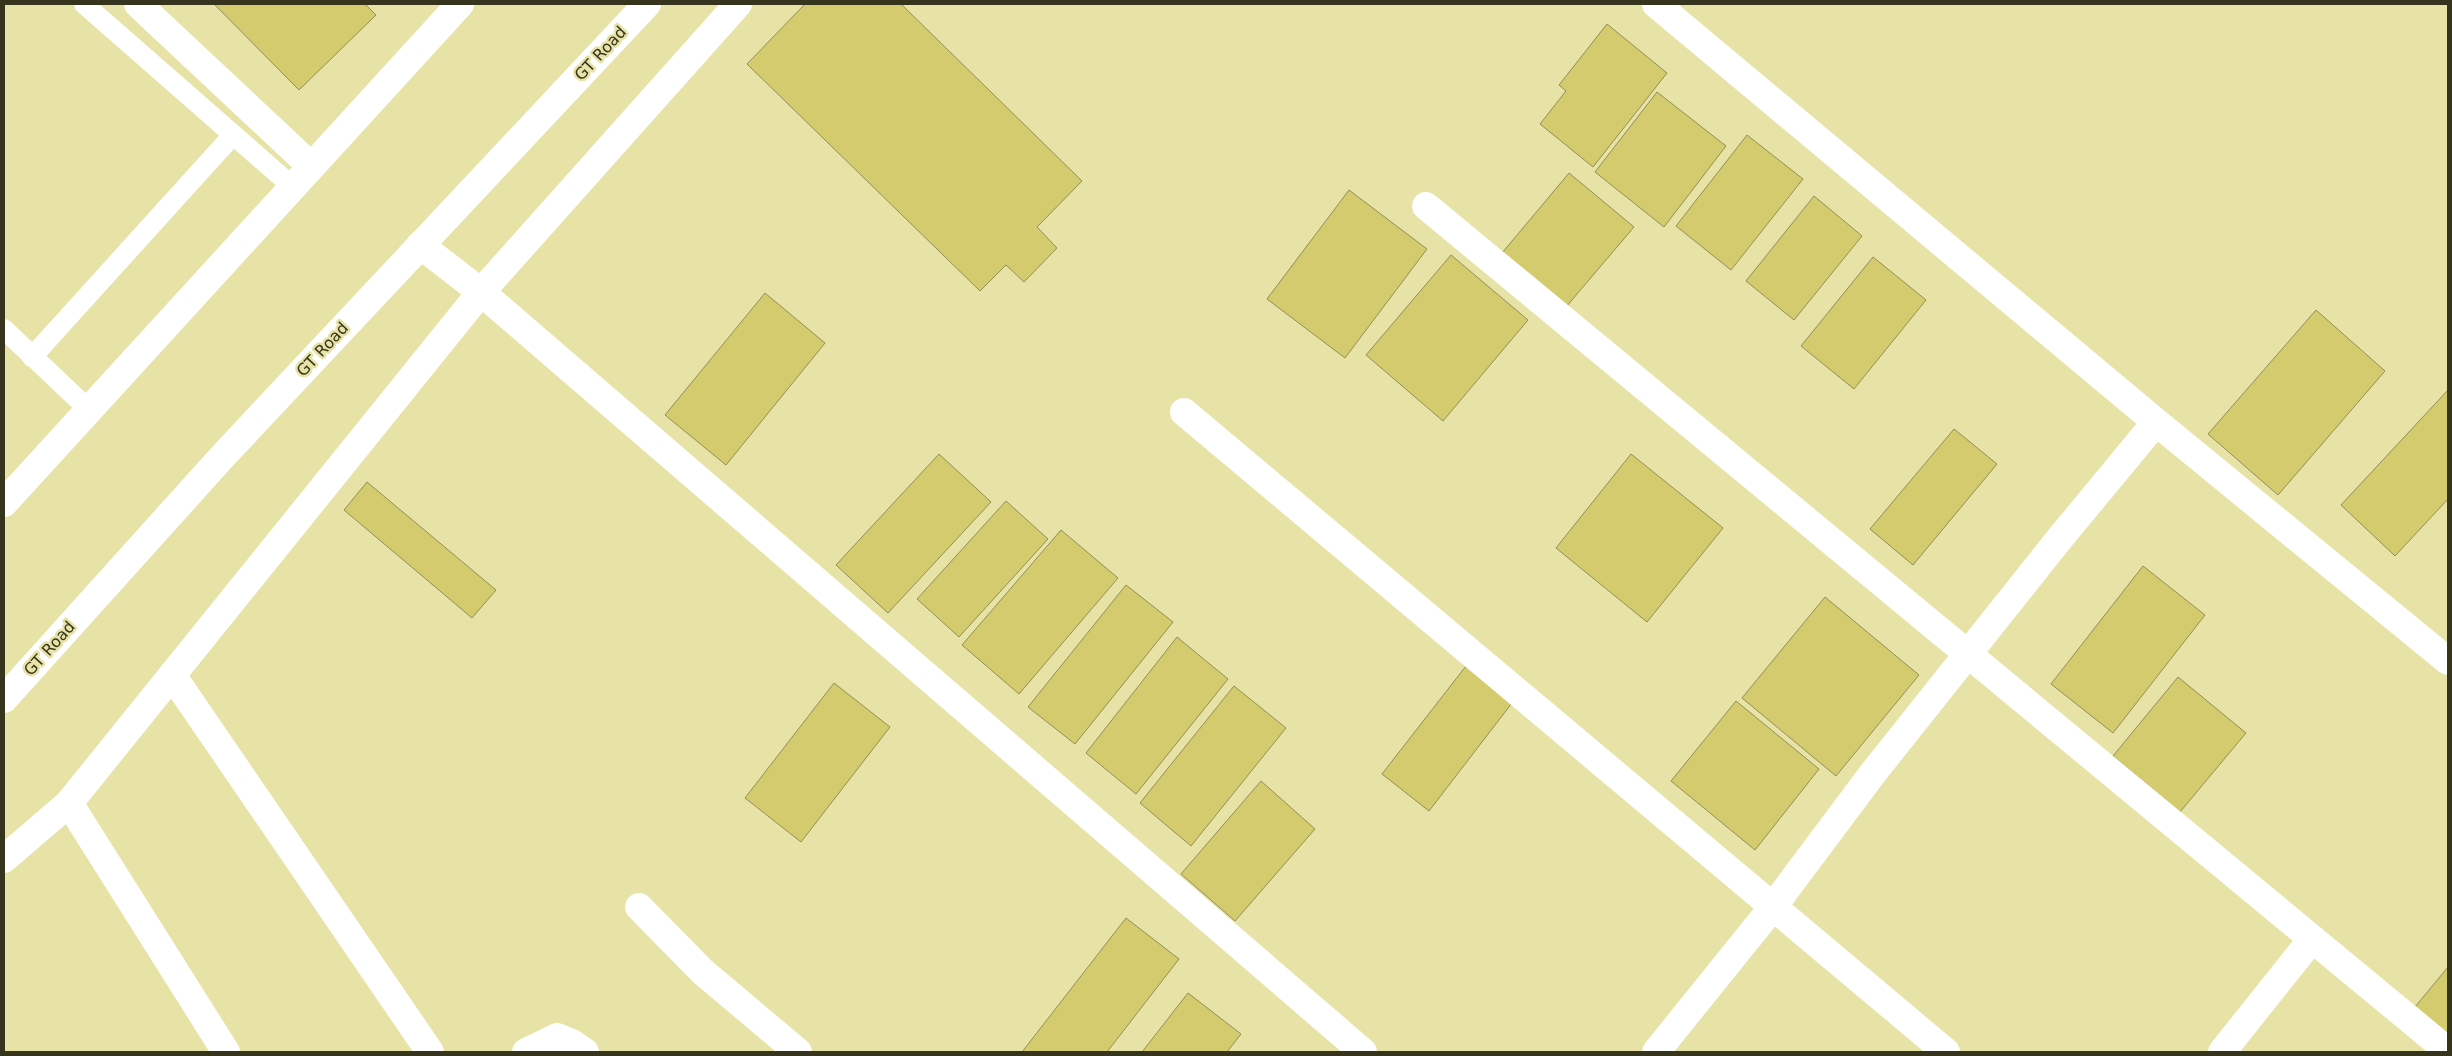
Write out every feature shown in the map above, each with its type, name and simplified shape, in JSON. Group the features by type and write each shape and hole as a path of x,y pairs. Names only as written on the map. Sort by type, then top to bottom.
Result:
{"street":[{"path":"138,4 311,166"},
{"path":"4,503 460,4"},
{"name":"GT Road","path":"4,699 221,458 647,4"},
{"path":"4,859 69,803 481,292 738,4"},
{"path":"1656,4 2156,422 2448,661"},
{"path":"1426,206 2448,1051"},
{"path":"420,245 481,292 1363,1052"},
{"path":"1184,412 1772,908 1946,1052"},
{"path":"1656,1052 1772,908 1873,773 2056,543 2156,422"},
{"path":"172,675 430,1052"},
{"path":"69,803 226,1052"},
{"path":"638,907 703,972 798,1052"},
{"path":"2222,1052 2312,939"},
{"path":"526,1052 557,1036 585,1052"}],"lane":[{"path":"84,4 293,187"},
{"path":"32,356 234,135"},
{"path":"4,329 89,410"}],"building":[{"path":"214,4 365,4 376,15 299,90"},
{"path":"805,4 901,4 1082,181 1037,227 1057,248 1024,282 1006,265 980,291 747,64"},
{"path":"1607,24 1667,73 1593,167 1540,124 1566,91 1559,85"},
{"path":"1657,92 1726,146 1664,227 1595,172"},
{"path":"1747,135 1803,179 1731,270 1676,226"},
{"path":"1569,173 1634,227 1566,307 1502,253"},
{"path":"1349,190 1427,249 1345,358 1267,299"},
{"path":"1814,196 1862,236 1794,320 1746,281"},
{"path":"1451,255 1528,320 1443,421 1366,355"},
{"path":"1873,257 1926,300 1854,389 1801,346"},
{"path":"765,293 825,343 726,465 665,415"},
{"path":"2316,310 2385,371 2278,495 2208,434"},
{"path":"2448,390 2448,499 2395,556 2341,505"},
{"path":"1954,429 1997,464 1913,565 1870,529"},
{"path":"939,454 991,502 888,613 836,565"},
{"path":"1631,454 1723,528 1647,622 1556,548"},
{"path":"367,482 496,590 472,618 344,510"},
{"path":"1006,501 1048,539 959,637 917,599"},
{"path":"1061,530 1118,578 1019,694 962,645"},
{"path":"2143,566 2205,615 2113,733 2051,684"},
{"path":"1126,585 1173,622 1075,744 1028,707"},
{"path":"1825,597 1919,675 1836,776 1742,698"},
{"path":"1177,637 1228,679 1136,794 1086,753"},
{"path":"1466,666 1512,703 1429,811 1382,774"},
{"path":"2178,677 2246,733 2180,812 2113,756"},
{"path":"834,683 890,727 801,842 745,798"},
{"path":"1234,686 1286,728 1191,846 1140,803"},
{"path":"1736,701 1819,769 1755,850 1671,781"},
{"path":"1261,781 1315,829 1235,921 1181,874"},
{"path":"1126,918 1179,959 1107,1052 1022,1052"},
{"path":"2448,967 2448,1030 2446,1033 2415,1007"},
{"path":"1188,993 1241,1034 1227,1052 1142,1052"}]}
